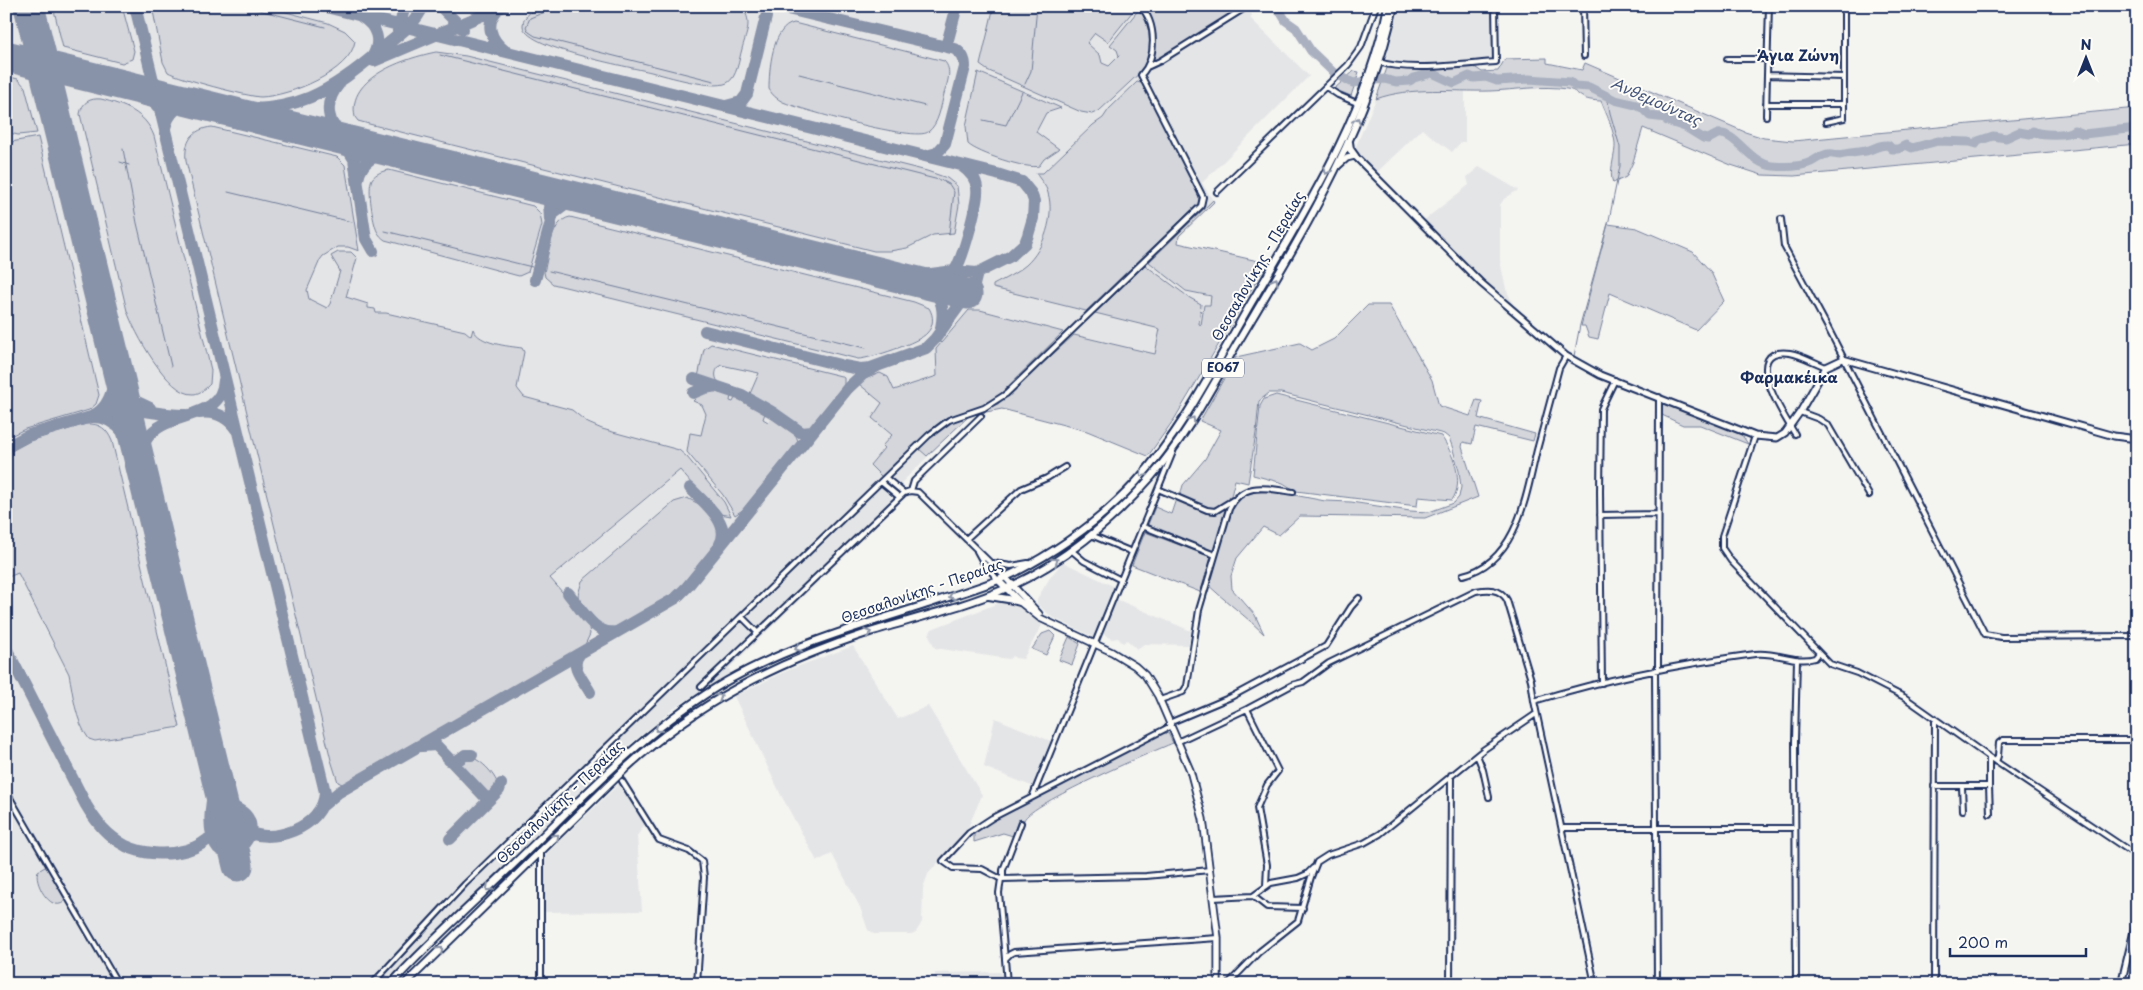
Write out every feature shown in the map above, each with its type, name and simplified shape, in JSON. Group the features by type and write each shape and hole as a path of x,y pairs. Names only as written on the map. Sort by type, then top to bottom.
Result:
{"highway":[{"path":"2136,984 2137,980"}],"main road":[{"name":"Θεσσαλονίκης - Περαίας","path":"405,984 649,748 682,722 731,690 771,669 814,651 1010,587 1051,564 1091,535 1142,487 1178,441 1303,232 1338,166 1349,142 1373,70 1388,6"},
{"name":"Θεσσαλονίκης - Περαίας","path":"1373,70 1379,62 1394,6"},
{"name":"Θεσσαλονίκης - Περαίας","path":"391,984 622,760 669,720 709,692 751,668 799,647 1002,578 1037,560 1071,539 1122,497 1148,468 1176,430 1304,215 1333,158 1357,103 1364,95"},
{"path":"1349,142 1350,149 1355,156"},
{"path":"1002,578 1045,621"},
{"path":"1010,587 1020,602 1045,621 1138,668 1147,678 1159,698 1197,794 1204,825 1218,938 1218,984"},
{"path":"985,596 1020,602"}],"street":[{"path":"372,984 465,884 943,424 956,417 984,408 1006,394 1203,204 1200,191 1141,75 1147,67 1152,54 1152,33 1149,20 1140,6"},
{"path":"1147,67 1160,62 1248,6"},
{"path":"1217,192 1348,65 1363,42 1376,6"},
{"path":"1379,62 1394,66 1413,67 1496,62 1494,6"},
{"path":"1583,6 1584,56"},
{"path":"1766,116 1769,6"},
{"path":"1826,122 1844,120 1844,6"},
{"path":"1727,59 1767,59"},
{"path":"1767,75 1844,77"},
{"path":"1326,87 1338,95 1357,103"},
{"path":"1766,104 1844,104"},
{"path":"1338,166 1347,158 1355,156 1481,283 1566,356 1615,380 1755,436 1777,438 1785,433 1800,412 1826,367 1843,359 2114,436 2137,439"},
{"path":"1781,219 1784,246 1985,634 2001,637 2137,636"},
{"path":"1795,434 1770,390 1766,368 1769,360 1778,353 1791,353 1826,367"},
{"path":"1462,575 1475,572 1487,564 1499,551 1516,526 1559,368 1566,356"},
{"path":"1602,683 1601,409 1615,380"},
{"path":"1657,984 1656,828 1659,397"},
{"path":"1800,412 1819,419 1828,426 1869,495"},
{"path":"911,491 914,481 981,416"},
{"path":"1755,436 1723,531 1722,548 1732,561 1830,664 1856,673 1888,689 1935,718 1996,762 2137,856"},
{"path":"1032,796 1178,441"},
{"path":"966,539 1021,489 1047,478 1065,467"},
{"path":"886,478 904,493"},
{"path":"882,482 898,496"},
{"path":"1158,488 1206,510 1215,512 1241,492 1256,488 1292,492"},
{"path":"701,687 898,496 904,493 918,492 966,539 977,551 983,562 1002,578"},
{"path":"1159,698 1183,692 1186,688 1202,597 1229,509 1234,499"},
{"path":"1600,515 1658,514"},
{"path":"1142,526 1215,555"},
{"path":"1091,535 1132,552"},
{"path":"1071,550 1084,561 1121,580"},
{"path":"977,551 986,556 1002,578"},
{"path":"992,563 1016,566 1037,560"},
{"path":"1176,740 1247,709 1292,685 1303,682 1329,663 1468,595 1486,590 1494,590 1500,593 1507,600 1531,680 1536,714 1563,828 1596,984"},
{"path":"1210,870 1146,876 1002,878 982,869 953,868 943,861 973,830 1032,796 1231,697 1326,646 1359,598"},
{"path":"742,617 757,632"},
{"path":"1534,702 1657,670 1769,653 1810,660 1819,653"},
{"path":"1796,984 1797,659"},
{"path":"1247,709 1278,771 1267,785 1257,808 1267,865 1266,886"},
{"path":"1213,898 1252,896 1275,882 1304,876 1314,868 1317,862 1328,855 1380,834 1477,755 1536,714"},
{"path":"1934,984 1935,718"},
{"path":"1996,762 1999,743 2003,740 2137,740"},
{"path":"1477,755 1483,770 1489,797"},
{"path":"1989,757 1990,814"},
{"path":"1450,984 1451,775"},
{"path":"622,781 659,840 689,851 702,861 704,876 697,984"},
{"path":"1934,786 1989,786"},
{"path":"1962,787 1963,810"},
{"path":"6,791 118,984"},
{"path":"1007,984 999,893 1003,870 1020,824"},
{"path":"1563,828 1795,828"},
{"path":"541,852 541,984"},
{"path":"1228,984 1259,952 1298,921 1317,862"},
{"path":"1252,896 1267,907 1303,908"},
{"path":"2121,984 2137,919"},
{"path":"1004,953 1218,938"},
{"path":"1005,959 1010,953"}],"shaded area":[{"path":"6,6 1245,6 1252,15 1250,18 1309,76 1202,183 1214,202 1178,238 1179,243 1267,263 1175,418 1148,456 1087,431 1002,409 970,415 889,495 898,504 729,668 731,673 676,707 623,750 384,984 6,984"},
{"path":"53,6 122,6 134,51 132,59 122,63 63,48"},
{"path":"152,6 263,6 328,23 345,31 355,41 351,52 343,63 317,80 273,96 254,96 199,83 168,72 163,62"},
{"path":"541,6 736,6 745,12 748,26 733,77 727,83 711,85 690,82 601,61 558,49 540,41 527,33 523,22 527,16"},
{"path":"994,6 1137,6 1108,42 1095,33 1087,43 1100,55 1102,63 1109,66 1119,56 1117,50 1110,45 1140,8 1149,30 1150,46 1147,62 1144,69 1099,111 1092,114 1081,112 987,70 980,65"},
{"path":"1143,6 1242,6 1155,61 1153,58 1153,27"},
{"path":"1399,6 1492,6 1494,60 1434,64 1397,64 1386,62"},
{"path":"794,23 944,61 949,72 939,114 932,129 919,134 881,129 812,111 783,102 777,98 769,89 773,50 781,32 787,26"},
{"path":"436,52 466,56 927,171 947,178 957,186 959,205 954,233 933,235 907,248 874,251 358,121 355,117 355,103 360,91 369,80 381,72 409,59"},
{"path":"1547,58 1547,63 1582,70 1585,63 1745,132 1764,138 1793,141 2137,108 2137,144 1794,176 1762,175 1731,165 1643,128 1633,162 1626,177 1613,183 1611,173 1615,143 1601,101 1585,99 1574,91 1548,87 1490,91 1433,90 1404,92 1376,99 1387,68 1413,69 1473,66 1482,72 1498,71 1505,59"},
{"path":"1354,71 1359,72 1351,96 1334,89"},
{"path":"978,72 1061,108 1046,113 1036,132 1059,149 1044,159 1039,166 1025,166 1003,160 981,152 968,144 966,126"},
{"path":"6,76 18,79 25,87 37,133 18,135 6,132"},
{"path":"1137,82 1144,84 1199,196 1198,204 1086,311 993,288 993,285 1019,271 1026,265 1043,241 1049,222 1050,202 1046,187 1036,173 1043,173 1093,125 1103,118 1109,109"},
{"path":"1465,91 1465,142 1461,142 1452,152 1422,129 1376,173 1354,151 1376,99 1391,93"},
{"path":"93,99 101,99 126,107 139,115 154,136 211,370 210,384 194,394 184,392 163,374 144,347 127,311 80,114 87,102"},
{"path":"212,127 337,157 345,165 359,251 348,247 338,247 323,256 307,290 309,299 327,308 330,304 340,271 331,256 338,252 351,252 357,258 346,297 368,304 368,308 375,309 376,313 386,313 465,331 471,336 473,329 476,334 487,341 522,348 524,352 517,388 524,397 572,410 588,423 602,429 679,450 724,502 731,516 715,511 680,470 550,578 588,622 590,634 584,647 344,785 338,782 331,760 186,161 186,148 194,134 199,130"},
{"path":"38,137 99,395 96,404 89,410 25,429 6,438 6,143"},
{"path":"1479,167 1518,190 1504,199 1500,205 1500,261 1506,289 1516,311 1423,221 1469,185 1467,177"},
{"path":"389,170 533,206 540,213 542,225 528,272 519,276 385,240 375,227 370,190 372,179 380,173"},
{"path":"1213,200 1214,202 1179,236 1178,243 1267,263 1175,418 1148,456 1087,431 1002,409 970,415 927,456 918,448 945,424 998,404 1074,335 1155,354 1160,329 1095,313 1145,265 1201,304 1199,324 1201,325 1204,305 1210,305 1211,296 1186,291 1149,262"},
{"path":"570,217 914,302 929,308 932,314 932,324 923,337 915,341 883,353 858,359 553,284 545,277 544,272 551,240 558,225"},
{"path":"1608,224 1637,228 1693,252 1711,272 1724,301 1696,330 1610,293 1598,339 1589,337 1585,326 1581,326"},
{"path":"1368,305 1389,305 1432,380 1439,406 1470,416 1476,400 1482,401 1478,418 1535,434 1533,441 1476,427 1472,444 1463,442 1462,447 1478,497 1425,518 1300,516 1279,535 1263,527 1237,558 1231,576 1232,589 1255,615 1264,634 1207,584 1231,508 1242,496 1248,493 1273,491 1325,501 1351,502 1429,512 1454,503 1459,497 1461,487 1459,471 1449,438 1444,434 1281,393 1269,393 1259,401 1248,483 1235,480 1230,500 1214,510 1207,509 1180,496 1183,485 1205,459 1221,430 1200,421 1236,357 1300,343 1312,350 1334,339"},
{"path":"969,310 980,310 1063,332 994,400 980,408 947,419 929,433 882,477 870,465 884,448 882,446 892,435 872,418 882,403 859,384 865,379 880,373 888,377 894,390 937,376 936,349"},
{"path":"711,344 841,376 844,378 844,385 807,431 803,430 749,396 759,373 721,365 717,368 717,384 698,377 704,349"},
{"path":"713,389 731,395 730,401 733,402 735,398 739,397 761,409 765,413 763,419 768,422 772,418 776,418 785,422 792,429 798,442 744,509 735,515 723,495 687,452 690,433 701,435 706,414 702,405 693,401 698,396"},
{"path":"1276,395 1441,436 1450,451 1456,468 1456,493 1452,500 1418,497 1417,506 1296,491 1283,483 1253,475 1260,406 1264,399"},
{"path":"1662,403 1738,432 1748,444 1700,425 1683,425 1662,415"},
{"path":"86,424 99,426 108,433 112,441 180,727 95,741 89,739 78,716 69,674 18,573 6,578 6,454 30,441"},
{"path":"687,498 701,505 716,522 719,530 716,545 671,597 620,626 607,627 596,621 579,600 578,595 582,581 674,502"},
{"path":"1176,499 1202,511 1209,512 1216,512 1228,506 1213,554 1147,527 1155,507 1171,514"},
{"path":"1145,532 1214,558 1200,592 1132,565"},
{"path":"1063,562 1115,587 1093,637 1052,617 1037,604 1037,599 1051,576"},
{"path":"1116,599 1191,631 1189,645 1144,644 1137,649 1127,640 1123,643 1118,638 1112,639 1102,633"},
{"path":"1004,601 1016,605 1042,625 1023,659 1013,656 1009,659 935,648 929,635 932,629"},
{"path":"1050,631 1055,636 1046,655 1032,649 1042,634"},
{"path":"1069,637 1080,644 1072,665 1059,660"},
{"path":"853,646 898,719 928,706 982,795 967,830 928,874 923,888 922,922 916,932 911,934 874,934 868,930 860,907 832,854 817,861 781,795 734,696 791,669"},
{"path":"995,718 1053,742 1034,787 984,767"},
{"path":"1161,733 1168,733 1173,743 1092,779 1047,802 1031,812 1024,820 1018,820 1013,836 1003,833 974,842 974,833 996,818"},
{"path":"468,757 482,763 494,776 498,785 493,792 483,792 464,771 461,763"},
{"path":"619,784 645,824 637,836 642,911 544,912 544,856"},
{"path":"45,867 52,872 65,894 64,902 59,904 53,903 48,900 40,888 37,876 38,871"},
{"path":"1000,972 1004,976 1005,984 936,984 935,973"}],"waterway":[{"path":"243,6 325,27"},
{"path":"560,6 530,18 526,27 529,32 535,36 714,81"},
{"path":"1025,84 1031,71 1037,6"},
{"name":"Ανθεμούντας","path":"1273,6 1286,21 1296,28 1311,51 1333,72 1353,83 1384,79 1396,82 1410,81 1432,73 1454,83 1469,76 1474,78 1486,77 1497,81 1529,79 1570,82 1575,86 1589,87 1615,100 1636,105 1650,116 1666,118 1667,121 1685,127 1703,138 1708,139 1718,134 1724,134 1731,137 1757,160 1773,166 1803,165 1826,154 1840,155 1866,151 1885,145 1892,149 1898,149 1906,145 1912,148 1938,141 1976,144 1978,141 1993,136 2006,138 2019,132 2030,134 2033,131 2054,134 2074,130 2084,134 2137,128"},
{"path":"440,55 943,181 949,184 954,192 949,234"},
{"path":"799,74 925,106"},
{"path":"983,120 1006,125 1022,92"},
{"path":"1574,356 1580,325 1609,220 1620,166 1620,147 1607,95"},
{"path":"123,149 137,223 171,366"},
{"path":"120,162 129,165"},
{"path":"228,192 352,222"},
{"path":"385,231 532,267"},
{"path":"549,271 866,348"}],"taxiway":[{"path":"135,6 325,792 322,805 315,816 305,824 293,831 280,835 266,836 253,834 238,826 229,814 221,796"},
{"path":"322,6 997,174 1022,182 1031,193 1034,201 1033,218 1028,235 1025,243 1011,256 977,273 954,271 916,276 890,275"},
{"path":"398,31 405,6"},
{"path":"221,109 247,110 270,108 310,98 328,89 401,34 416,18 423,6"},
{"path":"440,6 463,29"},
{"path":"374,61 504,6"},
{"path":"775,6 955,49 960,53 964,59 965,67 945,144 937,153 926,156"},
{"path":"946,47 957,6"},
{"path":"499,8 494,14 490,25 493,36 505,51"},
{"path":"362,17 371,25 376,35 377,46 372,57"},
{"path":"726,106 741,102 747,94 766,17"},
{"path":"154,81 163,92 171,97"},
{"path":"339,84 331,99 329,113 335,127 347,139"},
{"path":"137,88 151,97 157,106"},
{"path":"165,128 169,117 175,110 195,102"},
{"path":"333,137 346,146 354,159 366,239 373,251"},
{"path":"358,179 363,167 371,159 382,154 395,152"},
{"path":"954,271 965,245 977,194 974,178 962,166"},
{"path":"539,188 549,202 550,220"},
{"path":"535,280 553,214 569,202 587,200"},
{"path":"705,331 844,366 860,369 871,368 926,348 935,339 974,285 977,273"},
{"path":"926,284 936,293 941,303 943,315 941,328"},
{"path":"94,415 106,403 113,387 115,368 113,351"},
{"path":"321,807 339,792 676,598 687,587 848,388 863,374 879,365"},
{"path":"120,379 133,400 150,408"},
{"path":"694,379 742,395 772,412 802,433 812,432"},
{"path":"141,467 142,453 146,440 154,430 203,410 213,403 221,394 224,380"},
{"path":"693,393 716,386"},
{"path":"6,447 29,435 115,410 124,409 186,415"},
{"path":"199,413 220,415 236,429"},
{"path":"94,417 103,418 111,422 124,433 140,464"},
{"path":"690,488 708,506 719,521 723,536 720,544"},
{"path":"568,593 595,626 609,632 617,632"},
{"path":"6,648 86,805 98,823 113,838 126,846 140,851 171,853 187,850 201,844 212,835 220,823 223,807"},
{"path":"579,655 576,659 577,669 590,692"},
{"path":"422,746 436,745 488,800"},
{"path":"449,760 457,761 465,755 472,755"},
{"path":"216,776 210,821 211,829 216,845 220,850 226,852 232,851 244,844 248,838 250,823 245,814 225,802 222,798"},
{"path":"450,839 499,790 501,784"}],"runway":[{"path":"29,6 238,866"},
{"path":"6,56 967,294"}],"district":[{"name":"Άγια Ζώνη","path":"1798,56"},
{"name":"Φαρμακέικα","path":"1789,378"}]}
